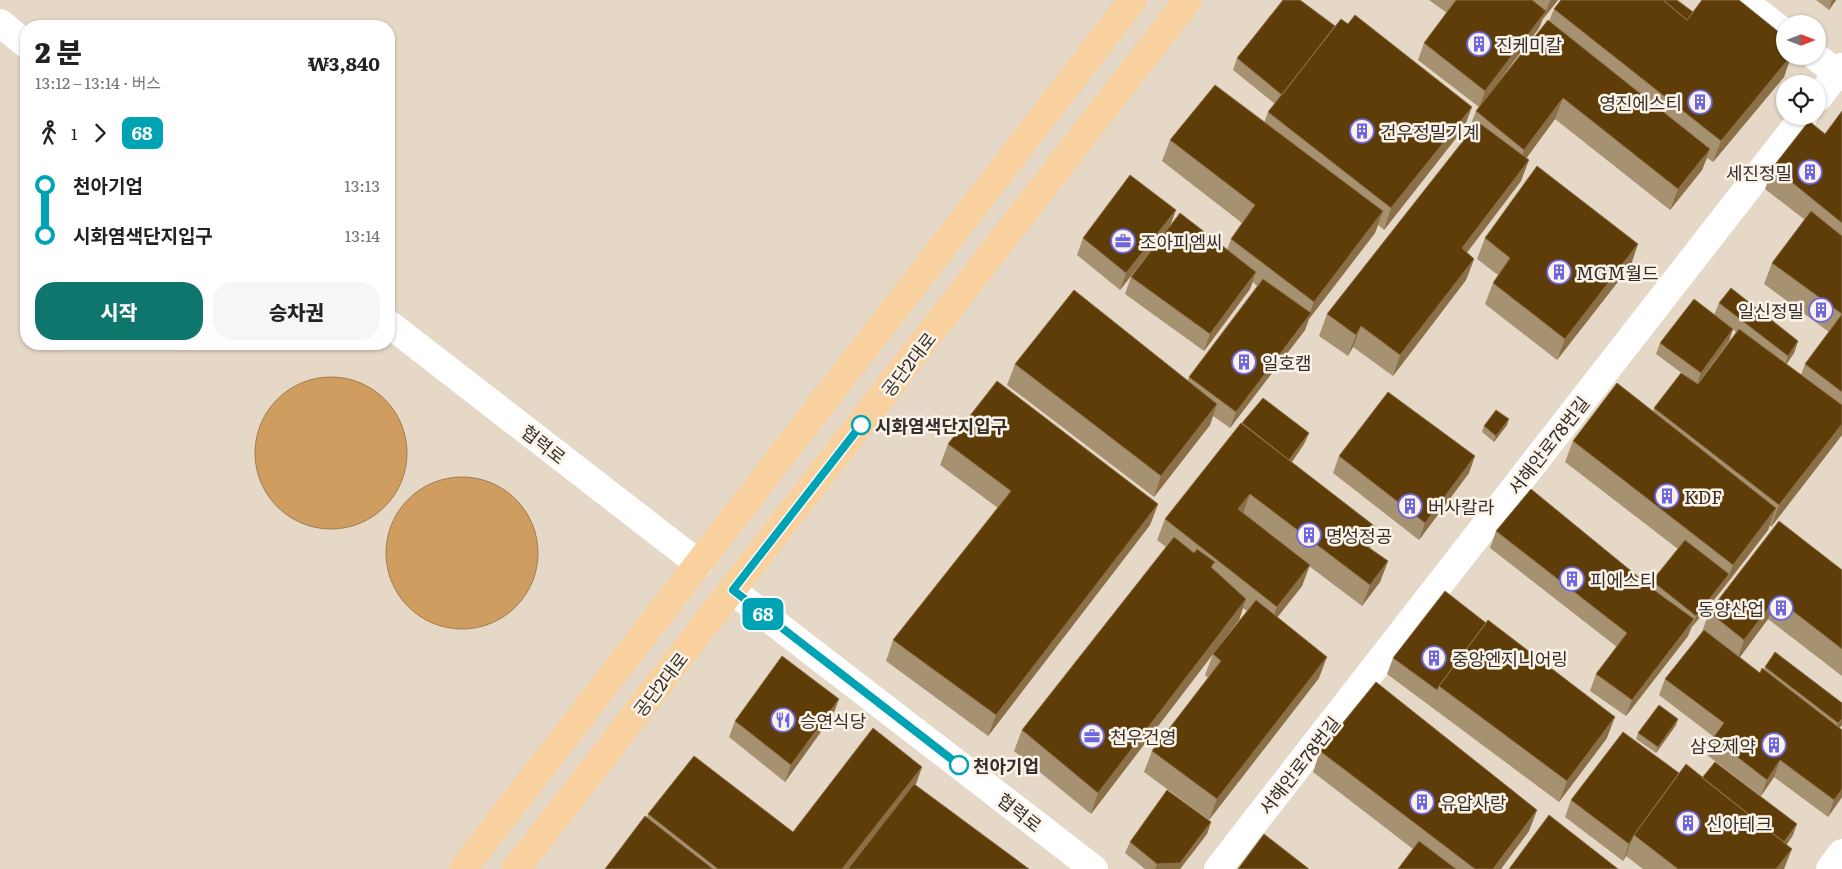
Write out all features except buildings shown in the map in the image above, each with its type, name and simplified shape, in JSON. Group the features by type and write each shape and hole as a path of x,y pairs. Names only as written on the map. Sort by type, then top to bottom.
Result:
{"main road":[{"path":"463,869 1133,0"},
{"name":"공단2대로","path":"516,869 1188,0"},
{"path":"699,564 733,590"}],"street":[{"path":"1742,0 1776,26"},
{"path":"0,23 20,39"},
{"path":"1826,63 1840,72 1826,89"},
{"name":"서해안로78번길","path":"1218,869 1797,125"},
{"name":"협력로","path":"395,329 699,564"},
{"name":"협력로","path":"733,590 1087,867"},
{"path":"1830,869 1842,853"}],"shaded area":[{"path":"0,0 1842,0 1842,869 0,869"},
{"path":"331,377 360,383 385,399 401,424 407,453 401,482 385,507 360,523 331,529 302,523 277,507 261,482 255,453 261,424 277,399 302,383"},
{"path":"462,477 491,483 516,499 532,524 538,553 532,582 516,607 491,623 462,629 433,623 408,607 392,582 386,553 392,524 408,499 433,483"}],"bus line":[{"name":"68","path":"861,425 733,590 959,765"}],"place":[{"name":"진케미칼","path":"1479,44"},
{"name":"영진에스티","path":"1700,102"},
{"name":"건우정밀기계","path":"1362,131"},
{"name":"세진정밀","path":"1810,172"},
{"name":"조아피엠씨","path":"1123,241"},
{"name":"MGM월드","path":"1559,272"},
{"name":"일신정밀","path":"1821,310"},
{"name":"일호캠","path":"1244,362"},
{"name":"시화염색단지입구","path":"861,425"},
{"name":"KDF","path":"1667,496"},
{"name":"버사칼라","path":"1410,506"},
{"name":"명성정공","path":"1309,535"},
{"name":"피에스티","path":"1572,579"},
{"name":"동양산업","path":"1781,608"},
{"name":"중앙엔지니어링","path":"1434,658"},
{"name":"승연식당","path":"783,720"},
{"name":"천우건영","path":"1092,736"},
{"name":"삼오제약","path":"1774,745"},
{"name":"천아기업","path":"959,765"},
{"name":"유압사랑","path":"1422,802"},
{"name":"신아테크","path":"1688,823"}]}
